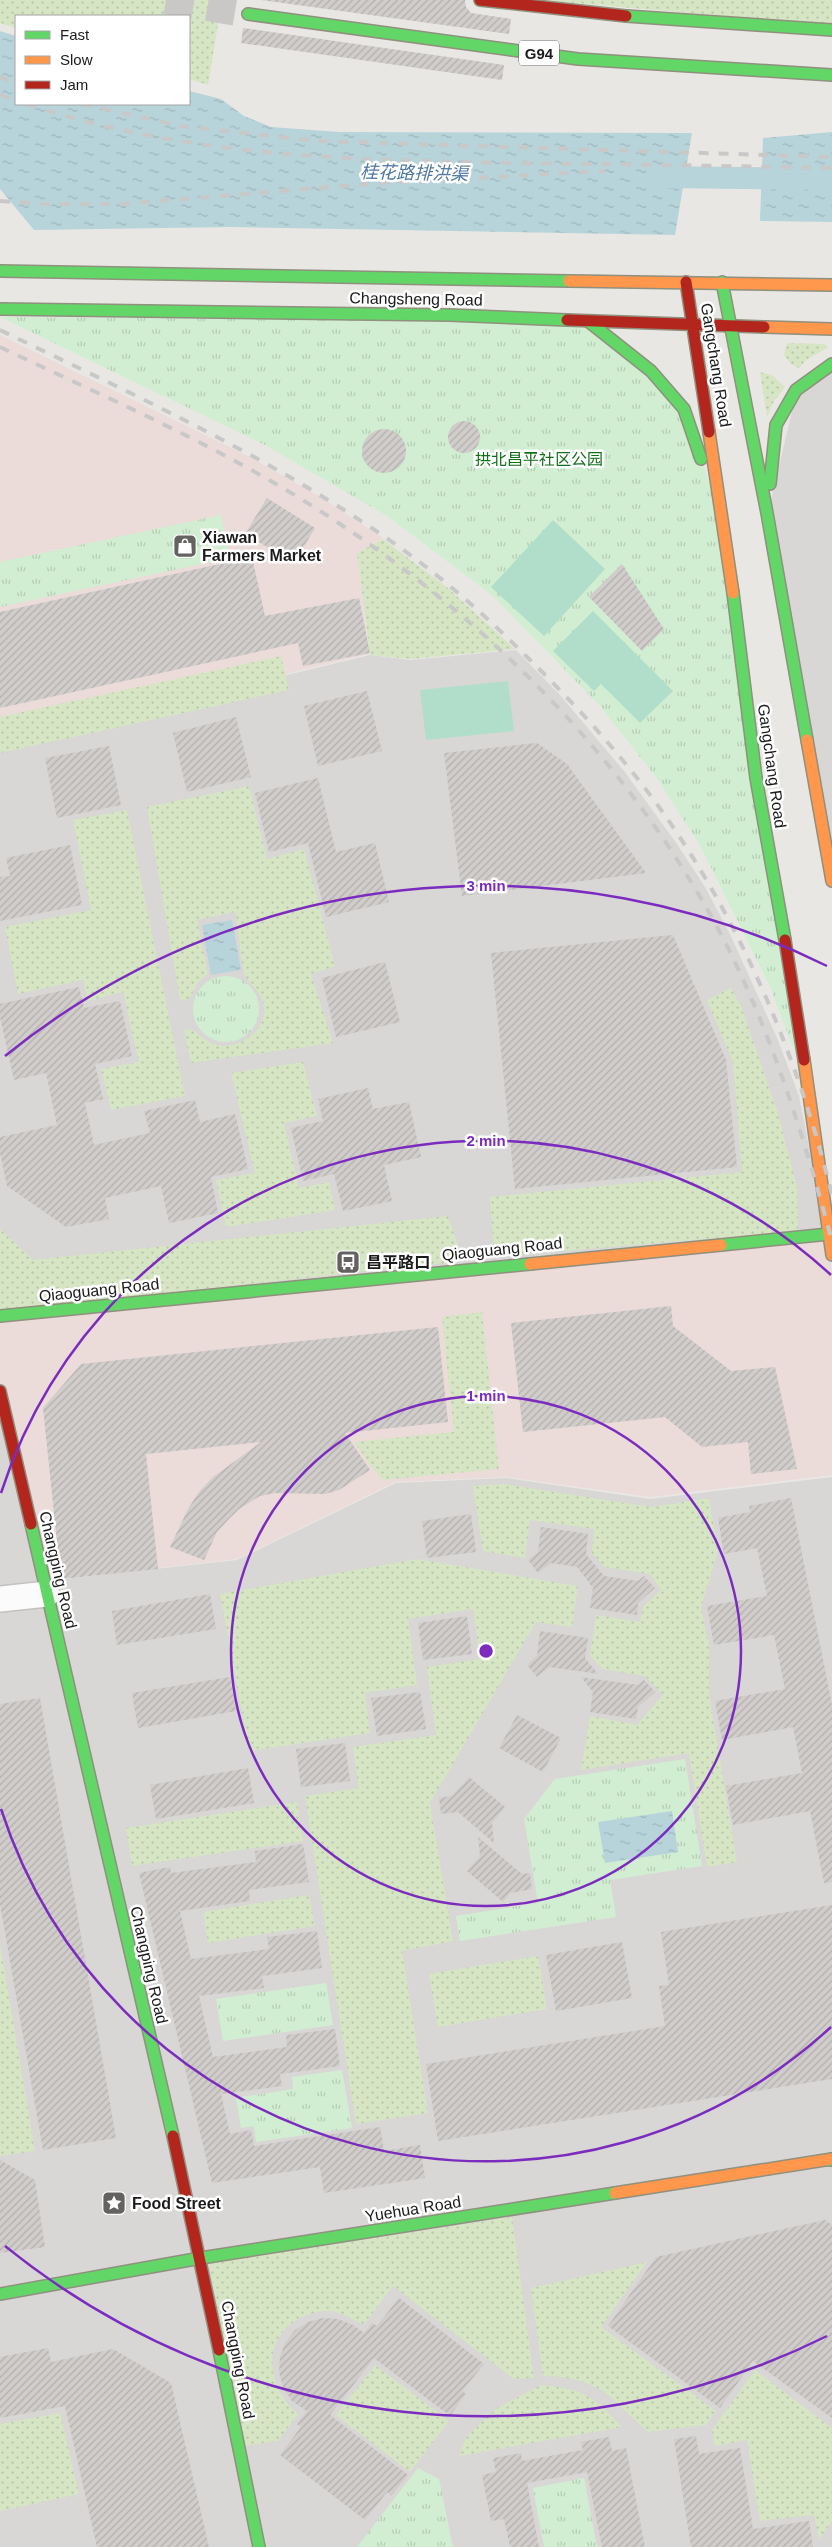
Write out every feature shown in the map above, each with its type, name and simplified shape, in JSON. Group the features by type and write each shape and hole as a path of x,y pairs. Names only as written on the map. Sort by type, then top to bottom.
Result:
{"main road":[{"path":"480,0 639,17 832,30"},
{"name":"G94","path":"248,14 578,59 832,75"},
{"name":"Changsheng Road","path":"0,270 832,285"},
{"name":"Gangchang Road","path":"686,282 723,518 756,778 798,1016 832,1254"},
{"name":"Gangchang Road","path":"722,282 768,513 832,881"},
{"name":"Changsheng Road","path":"0,309 449,315 832,329"},
{"path":"588,321 651,371 684,409 723,518"},
{"path":"768,513 776,425 796,390 832,364"},
{"name":"Qiaoguang Road","path":"0,1316 829,1234"},
{"name":"Changping Road","path":"0,1391 201,2258 258,2547"},
{"name":"Yuehua Road","path":"0,2294 201,2258 831,2159"}],"street":[{"path":"0,1599 47,1594"}],"shaded area":[{"name":"Xiawan Farmers Market","path":"0,335 248,456 317,495 383,538 357,553 369,654 0,743"},
{"path":"832,366 832,890 768,513 797,390"},
{"path":"516,650 560,695 624,771 677,844 705,887 730,934 778,1040 799,1096 826,1233 0,1315 0,744 370,655 411,660"},
{"path":"828,1236 832,1277 832,1475 651,1497 506,1477 395,1482 237,1559 45,1581 0,1388 0,1317"},
{"path":"0,1398 45,1593 0,1598"},
{"path":"832,1477 832,2547 260,2547 202,2257 45,1581 237,1560 396,1483 506,1478 650,1499"},
{"path":"46,1597 199,2257 0,2293 0,1601"},
{"path":"199,2261 256,2547 0,2547 0,2297"}],"green space":[{"path":"0,0 222,0 208,85 190,79 190,15 15,15 15,28 0,23"},
{"path":"539,0 832,0 832,25"},
{"name":"拱北昌平社区公园","path":"0,317 588,321 683,410 722,517 806,1083 771,989 701,847 658,780 601,707 493,596 387,516 265,445"},
{"path":"787,343 825,344 827,348 806,360 799,368 791,364 784,355"},
{"path":"760,372 772,375 785,387 774,401 767,417"},
{"path":"221,515 230,558 0,607 0,562"},
{"path":"553,520 605,569 544,636 491,587"},
{"path":"383,539 448,588 515,649 411,659 370,655 357,553"},
{"path":"593,611 673,691 640,723 601,684 594,691 553,651"},
{"path":"281,656 289,690 0,753 0,717"},
{"path":"508,681 514,731 426,740 420,690"},
{"path":"249,786 267,859 304,849 335,966 311,974 333,1043 191,1063 184,1030 192,1029 204,1039 214,1044 227,1046 236,1044 252,1035 258,1028 264,1011 263,1002 244,971 235,912 197,920 208,974 199,981 189,999 180,1000 147,807"},
{"path":"127,810 185,1096 111,1110 101,1069 139,1062 123,992 88,1001 83,980 18,994 5,927 91,910 73,820"},
{"path":"226,976 239,978 254,991 257,996 259,1009 257,1022 244,1037 239,1040 226,1042 213,1040 198,1027 195,1022 193,1009 195,996 208,981 213,978"},
{"path":"731,988 741,1006 777,1110 797,1187 798,1231 494,1257 490,1197 742,1172 733,1062 707,1000"},
{"path":"303,1062 317,1116 284,1123 299,1188 329,1182 335,1210 226,1227 216,1180 255,1173 231,1073"},
{"path":"448,1216 463,1261 0,1311 0,1229 33,1260"},
{"path":"482,1312 499,1469 382,1480 354,1442 454,1432 442,1317"},
{"path":"503,1484 651,1507 709,1498 718,1551 701,1608 709,1646 709,1694 737,1862 707,1867 689,1753 581,1770 590,1716 637,1725 663,1695 645,1676 602,1669 590,1655 596,1615 640,1622 643,1607 661,1590 650,1574 604,1567 592,1553 594,1529 530,1520 525,1558 483,1551 473,1486"},
{"path":"417,1559 578,1586 572,1627 536,1622 430,1803 453,1941 402,1951 428,2113 356,2124 305,1796 359,1788 353,1747 436,1735 427,1667 480,1659 473,1609 408,1619 417,1685 365,1693 370,1733 249,1751 220,1594"},
{"path":"685,1759 702,1866 610,1880 616,1917 460,1941 456,1916 538,1903 524,1819 555,1779"},
{"path":"297,1802 303,1841 132,1866 126,1828"},
{"path":"309,1895 315,1926 208,1943 203,1912"},
{"path":"0,1944 35,2151 0,2156"},
{"path":"538,1956 547,2009 438,2027 429,1974"},
{"path":"326,1983 333,2025 223,2041 216,1999"},
{"path":"342,2070 352,2128 256,2142 254,2126 241,2128 236,2098 293,2089 292,2077"},
{"path":"512,2217 534,2378 514,2379 393,2286 364,2325 336,2312 329,2311 305,2316 290,2324 280,2335 274,2348 272,2362 279,2390 287,2403 298,2414 278,2441 244,2446 209,2263"},
{"path":"647,2262 601,2327 716,2411 706,2425 648,2432 612,2399 591,2385 562,2377 543,2376 531,2288"},
{"path":"375,2365 449,2421 410,2472 336,2415"},
{"path":"755,2370 832,2428 832,2522 819,2539 814,2515 760,2521 747,2440 715,2446 712,2430"},
{"path":"541,2385 568,2389 587,2396 603,2408 622,2427 459,2456 467,2436 497,2408"},
{"path":"60,2413 79,2494 0,2511 0,2424"},
{"path":"418,2468 439,2479 453,2547 357,2547"},
{"path":"584,2478 597,2547 544,2547 533,2488"}],"water":[{"path":"0,31 15,36 15,105 190,105 190,91 221,99 244,116 271,127 339,132 692,133 675,235 232,227 34,230 0,189"},
{"path":"832,132 832,222 760,221 763,138"},
{"path":"232,920 241,970 211,975 202,925"},
{"path":"672,1811 678,1852 605,1863 598,1822"}],"building":[{"path":"261,0 465,0 466,7 471,13 511,19 509,34"},
{"path":"243,28 504,65 502,80 241,43"},
{"path":"464,421 470,422 475,426 479,431 479,443 475,448 470,452 464,453 458,452 453,448 449,443 448,437 449,431 453,426 458,422"},
{"path":"384,429 396,433 402,439 406,451 402,463 396,469 384,473 372,469 366,463 362,451 366,439 372,433"},
{"path":"267,498 315,528 294,563 245,534"},
{"path":"252,557 265,616 359,598 370,653 303,666 298,643 0,708 0,612"},
{"path":"622,564 664,629 642,651 589,597"},
{"path":"367,691 382,751 318,766 304,706"},
{"path":"236,717 251,777 187,792 173,733"},
{"path":"537,743 567,764 646,873 462,896 444,753"},
{"path":"109,746 121,805 57,818 45,758"},
{"path":"318,778 336,852 375,843 389,902 326,917 308,843 269,852 255,793"},
{"path":"70,845 82,905 0,921 0,877 10,876 6,858"},
{"path":"673,935 726,1060 737,1167 515,1189 491,953"},
{"path":"385,962 400,1022 336,1037 322,978"},
{"path":"79,987 84,1008 120,1001 132,1056 95,1064 103,1099 85,1103 94,1145 150,1133 144,1111 195,1100 200,1122 235,1114 248,1169 211,1177 218,1213 169,1223 161,1186 105,1198 109,1219 66,1227 7,1186 0,1153 0,1137 57,1125 46,1073 14,1080 0,1017 0,1004"},
{"path":"368,1088 373,1109 409,1102 421,1157 384,1165 392,1201 343,1211 334,1174 303,1181 291,1128 323,1121 318,1099"},
{"path":"671,1306 673,1326 731,1371 775,1367 797,1469 751,1474 748,1442 702,1447 665,1417 523,1432 511,1323"},
{"path":"438,1327 448,1422 345,1433 370,1470 339,1490 325,1494 275,1493 260,1496 239,1509 217,1532 204,1560 170,1547 188,1509 199,1492 213,1477 261,1442 146,1454 158,1569 61,1579 43,1408 81,1364"},
{"path":"791,1498 832,1705 832,1882 824,1883 810,1811 733,1825 726,1786 802,1773 793,1727 722,1740 715,1701 785,1689 774,1635 714,1645 707,1606 767,1596 757,1548 724,1554 718,1518 750,1512 749,1506"},
{"path":"471,1514 476,1552 427,1558 422,1521"},
{"path":"541,1527 588,1534 586,1554 604,1576 638,1581 644,1576 655,1588 638,1603 637,1615 590,1608 593,1588 577,1567 551,1563 538,1573 528,1560 538,1552"},
{"path":"210,1594 216,1629 117,1645 112,1611"},
{"path":"467,1616 472,1654 423,1660 418,1623"},
{"path":"540,1631 588,1638 585,1658 598,1674 550,1667 537,1677 527,1665 537,1656"},
{"path":"230,1677 236,1711 138,1728 132,1693"},
{"path":"581,1677 638,1685 644,1680 655,1692 638,1707 636,1719 590,1712 593,1692"},
{"path":"420,1692 426,1729 377,1736 371,1698"},
{"path":"40,1698 116,2138 43,2150 0,1904 0,1704"},
{"path":"517,1715 561,1738 543,1772 499,1748"},
{"path":"345,1743 350,1781 301,1787 296,1749"},
{"path":"248,1768 254,1803 156,1819 150,1785"},
{"path":"469,1777 505,1807 492,1823 494,1843 458,1812 441,1814 439,1798 452,1796"},
{"path":"478,1837 522,1874 530,1873 532,1889 510,1893 503,1902 467,1871 480,1856"},
{"path":"303,1844 309,1882 249,1890 250,1901 180,1911 191,1959 269,1949 267,1937 317,1931 322,1968 262,1976 264,1988 199,1996 213,2057 287,2047 286,2035 335,2029 340,2066 280,2074 282,2086 221,2094 230,2134 251,2130 254,2146 380,2127 384,2151 420,2145 425,2178 324,2193 320,2167 212,2183 139,1873 170,1867 171,1873 256,1862 255,1851"},
{"path":"832,1905 832,2079 438,2141 426,2064 665,2026 659,1986 669,1985 661,1932"},
{"path":"622,1942 632,1998 556,2011 546,1955"},
{"path":"0,2160 35,2180 45,2247 0,2253"},
{"path":"825,2220 832,2225 832,2418 753,2361 720,2408 608,2326 656,2257"},
{"path":"399,2298 484,2364 462,2391 466,2394 450,2416 374,2358 330,2415 408,2475 391,2496 387,2492 365,2520 280,2455 301,2427 297,2424 307,2411 292,2401 283,2387 279,2372 280,2357 285,2343 295,2330 308,2322 323,2318 338,2319 353,2325 364,2333 372,2323 377,2326"},
{"path":"48,2348 51,2362 113,2349 171,2383 209,2547 97,2547 65,2406 0,2418 0,2357"},
{"path":"696,2436 699,2454 740,2448 753,2529 809,2521 813,2547 691,2547 674,2439"},
{"path":"609,2437 612,2451 626,2448 645,2547 602,2547 587,2472 527,2483 539,2547 510,2547 504,2519 491,2521 482,2475 496,2472 493,2458 521,2453 522,2461 583,2450 581,2442"}],"waterway":[{"name":"桂花路排洪渠","path":"656,177 832,179"}],"tunnel":[{"path":"166,0 248,14"}],"railway":[{"path":"0,77 15,83"},
{"path":"0,95 15,100"},
{"path":"30,105 86,121 146,135 206,145 327,157 449,162 832,168"},
{"path":"86,105 181,126 317,141 832,157"},
{"path":"0,201 46,204 121,204 380,183 605,171"},
{"path":"0,330 195,425 290,477 336,505 401,548 457,592 561,692 612,747 644,787 689,851 716,897 764,993 784,1043 803,1093 832,1195"},
{"path":"0,347 174,429 276,484 345,527 410,574 473,625 532,680 587,740 638,803 683,869 724,940 758,1013 786,1088 832,1241"}],"traffic: fast":[{"path":"248,14 578,59 832,75"},
{"path":"626,16 832,30"},
{"path":"0,271 569,281"},
{"path":"722,282 767,513 807,740"},
{"path":"0,309 449,315 567,320"},
{"path":"588,321 651,371 684,409 701,459"},
{"path":"770,484 776,425 796,390 832,364"},
{"path":"733,593 756,778 785,940"},
{"path":"721,1245 829,1234"},
{"path":"0,1316 530,1264"},
{"path":"31,1524 173,2136"},
{"path":"0,2294 201,2258 615,2193"},
{"path":"219,2350 259,2547"}],"traffic: slow":[{"path":"569,281 832,285"},
{"path":"764,327 832,329"},
{"path":"709,432 733,593"},
{"path":"807,740 832,881"},
{"path":"804,1060 832,1255"},
{"path":"530,1264 721,1245"},
{"path":"615,2193 832,2159"}],"traffic: jam":[{"path":"480,0 626,16"},
{"path":"686,282 709,432"},
{"path":"567,320 764,327"},
{"path":"785,940 804,1060"},
{"path":"0,1391 31,1524"},
{"path":"173,2136 219,2350"}],"place":[{"name":"Xiawan Farmers Market","path":"185,546"},
{"name":"昌平路口","path":"348,1262"},
{"name":"Food Street","path":"114,2203"}]}
